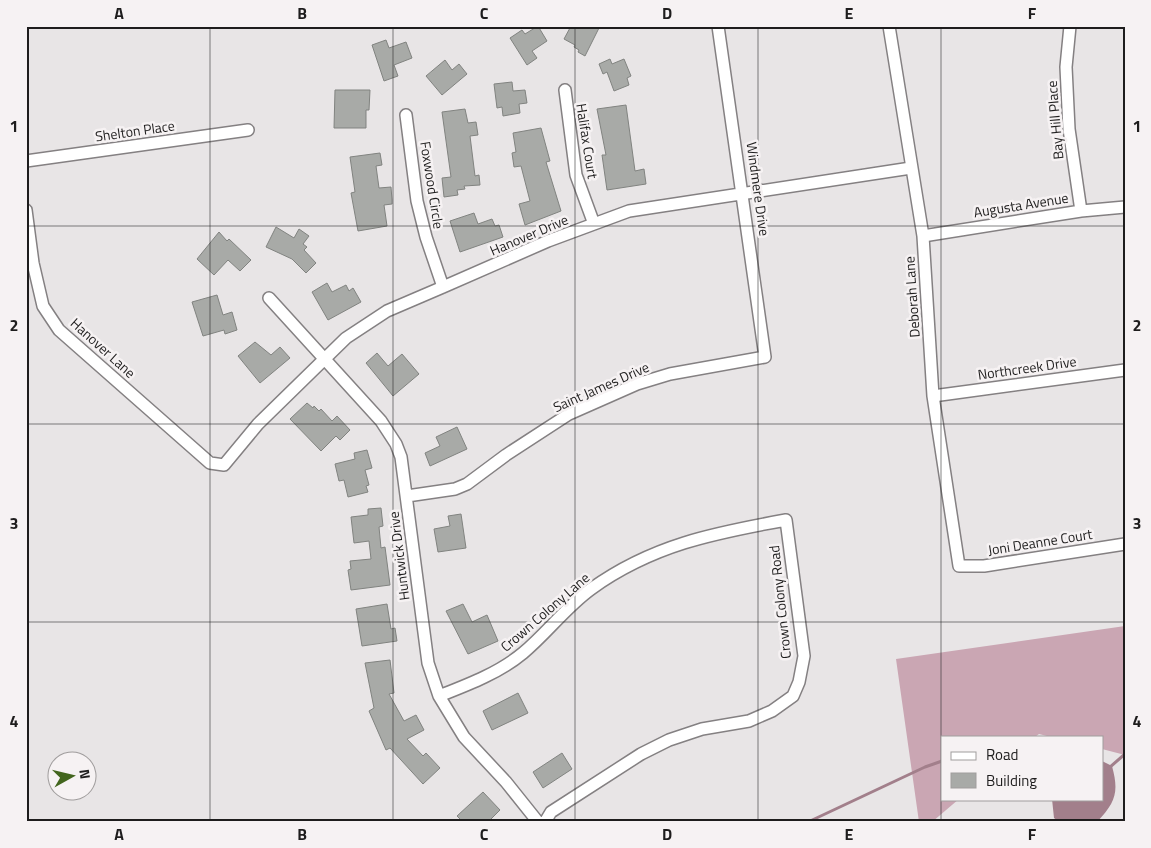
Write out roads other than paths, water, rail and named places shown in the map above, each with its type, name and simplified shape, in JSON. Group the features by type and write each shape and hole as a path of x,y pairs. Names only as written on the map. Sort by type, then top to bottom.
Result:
{"street":[{"name":"Windmere Drive","path":"718,26 765,357"},
{"name":"Deborah Lane","path":"890,26 923,236 934,396 959,566"},
{"name":"Bay Hill Place","path":"1070,26 1066,67 1069,130 1081,211"},
{"name":"Halifax Court","path":"565,90 576,175 594,224"},
{"name":"Foxwood Circle","path":"406,115 417,201 442,287"},
{"name":"Shelton Place","path":"26,161 248,130"},
{"name":"Hanover Drive","path":"224,466 258,424 346,338 387,311 548,241 629,211 911,168"},
{"name":"Augusta Avenue","path":"923,236 1081,211 1125,207"},
{"name":"Hanover Lane","path":"26,210 33,263 43,306 59,330 210,463 224,466"},
{"name":"Huntwick Drive","path":"269,298 381,421 396,444 401,457 407,496 428,663 439,696 464,737 506,782 538,822"},
{"name":"Saint James Drive","path":"407,496 454,489 467,484 506,455 569,414 637,384 670,374 765,357"},
{"name":"Northcreek Drive","path":"934,396 1125,370"},
{"name":"Crown Colony Lane","path":"439,696 464,686 511,662 533,645 590,590 645,556 693,538 786,520"},
{"name":"Crown Colony Road","path":"545,822 551,812 641,754 669,740 702,729 749,721 772,711 793,696 799,682 804,656 786,520"},
{"name":"Joni Deanne Court","path":"959,566 984,566 1125,544"}],"waterway":[{"path":"1104,772 1125,754"},
{"path":"808,822 925,767 941,761"}]}
